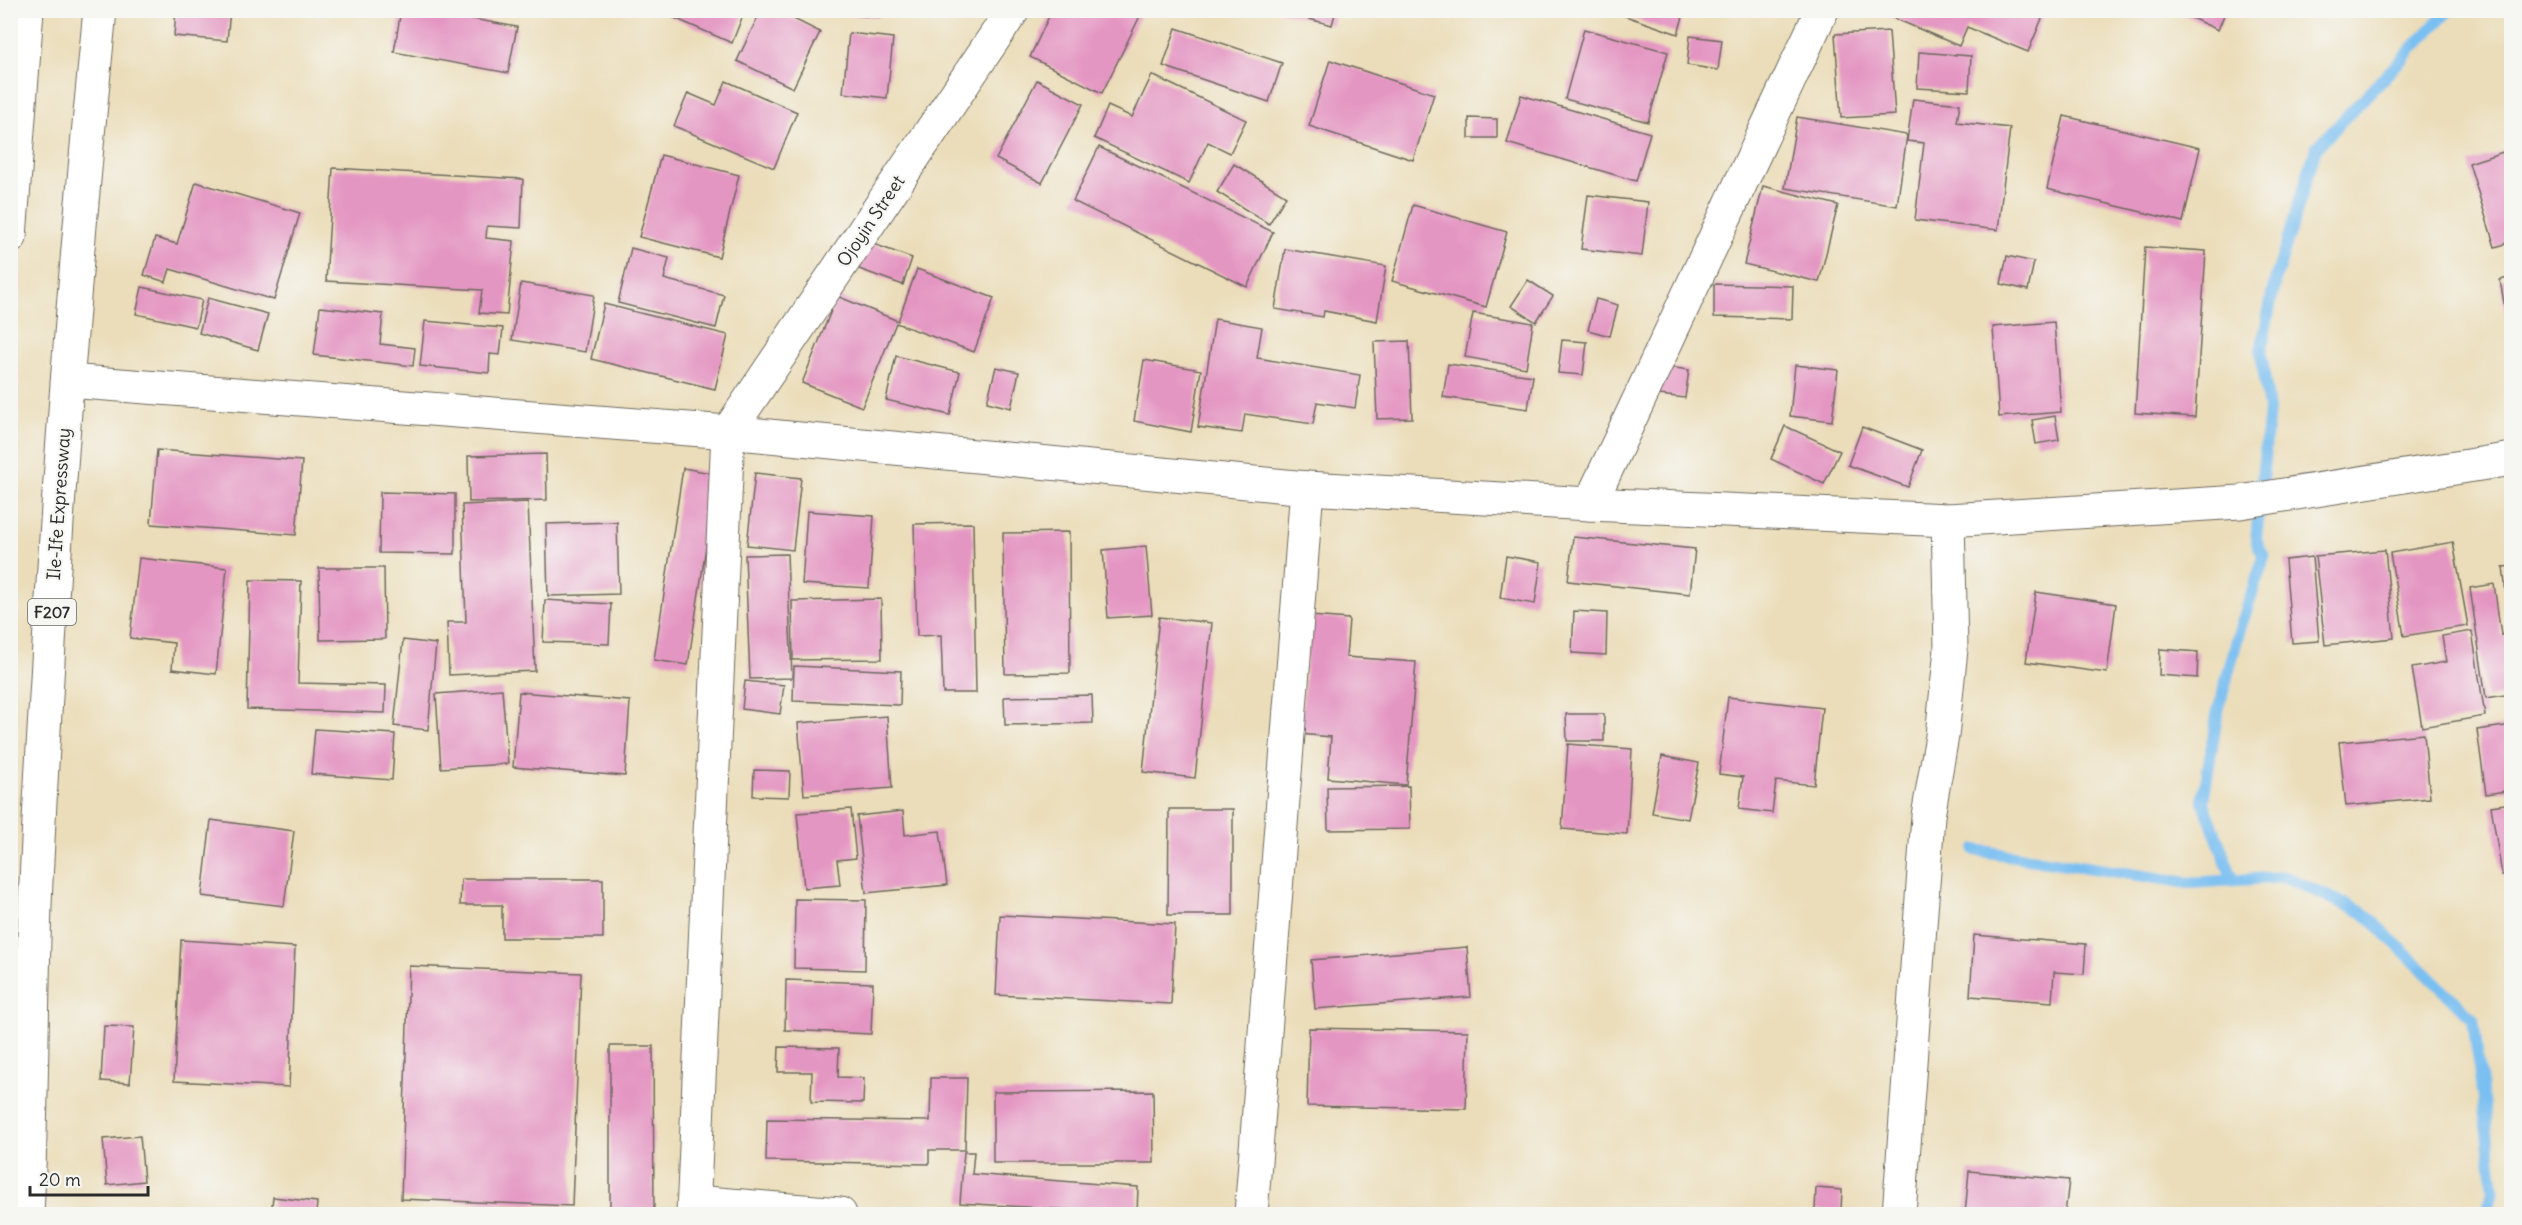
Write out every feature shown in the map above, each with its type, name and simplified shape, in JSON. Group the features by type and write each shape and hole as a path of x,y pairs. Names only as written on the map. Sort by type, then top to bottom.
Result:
{"street":[{"path":"10,237 27,10"},
{"name":"Ile-Ife Expressway","path":"27,1215 21,1110 68,381 99,10"},
{"name":"Ojoyin Street","path":"729,432 1013,10"},
{"path":"1590,504 1822,10"},
{"path":"68,381 729,432 1307,488 1590,504 1948,520 2241,502 2511,459"},
{"path":"729,432 694,1208 840,1215"},
{"path":"1251,1215 1307,488"},
{"path":"1899,1215 1928,816 1942,736 1951,649 1948,520"}],"building":[{"path":"176,10 230,10 227,41 174,36"},
{"path":"401,10 424,10 517,27 508,73 394,52"},
{"path":"656,10 745,10 732,43"},
{"path":"761,10 776,10 820,32 793,88 737,61"},
{"path":"823,10 881,10 880,17 822,13"},
{"path":"1052,10 1143,10 1102,93 1030,57"},
{"path":"1275,10 1336,10 1332,25"},
{"path":"1608,10 1685,10 1678,34"},
{"path":"1883,10 2031,10 2043,16 2028,52 1967,27 1959,46 1882,13"},
{"path":"2174,10 2226,10 2218,30"},
{"path":"1176,28 1282,63 1269,102 1163,66"},
{"path":"1584,29 1668,52 1648,122 1565,99"},
{"path":"1889,31 1895,115 1841,118 1835,34"},
{"path":"849,33 893,38 887,98 843,93"},
{"path":"1690,36 1722,40 1718,70 1687,65"},
{"path":"1919,52 1971,56 1969,91 1917,88"},
{"path":"1330,60 1434,94 1413,160 1309,126"},
{"path":"1152,75 1246,120 1230,153 1208,142 1189,183 1094,138 1108,106 1132,117"},
{"path":"1037,80 1083,104 1042,183 996,159"},
{"path":"726,81 797,112 774,168 674,126 688,93 716,105"},
{"path":"1521,95 1650,133 1636,181 1507,143"},
{"path":"1913,99 1960,104 1957,122 2010,128 1998,230 1915,220 1924,143 1907,141"},
{"path":"2064,116 2200,148 2183,222 2047,189"},
{"path":"1797,117 1907,135 1897,206 1785,188"},
{"path":"1469,118 1497,119 1497,138 1469,138"},
{"path":"1099,147 1273,232 1247,287 1073,201"},
{"path":"2512,149 2512,242 2495,247 2469,163"},
{"path":"661,155 739,175 719,257 639,237"},
{"path":"1234,164 1286,196 1269,224 1217,192"},
{"path":"333,168 523,179 521,228 487,226 486,238 514,241 507,315 479,313 482,290 326,281"},
{"path":"196,182 300,213 274,300 170,269 166,282 144,275 155,238 177,244"},
{"path":"1763,186 1838,205 1819,282 1744,264"},
{"path":"1588,195 1648,202 1642,256 1581,249"},
{"path":"1413,205 1507,232 1486,307 1392,281"},
{"path":"868,242 912,258 903,285 859,269"},
{"path":"2145,247 2206,251 2195,417 2135,413"},
{"path":"631,248 669,258 664,279 724,295 716,328 618,303"},
{"path":"1285,249 1386,266 1377,321 1324,311 1323,317 1275,309"},
{"path":"2007,256 2034,262 2028,290 2001,284"},
{"path":"917,269 994,298 974,352 896,323 862,407 802,383 837,296 898,321"},
{"path":"2512,277 2512,338 2510,338 2500,280"},
{"path":"1528,280 1553,296 1536,322 1511,306"},
{"path":"521,283 594,295 585,352 512,340"},
{"path":"1714,284 1793,286 1792,319 1714,317"},
{"path":"142,287 202,300 196,327 136,314"},
{"path":"208,298 268,314 258,350 199,333"},
{"path":"1596,299 1618,305 1610,336 1588,330"},
{"path":"604,304 728,335 715,389 591,359"},
{"path":"320,307 383,314 380,344 415,348 413,366 314,355"},
{"path":"1473,313 1533,323 1526,368 1465,357"},
{"path":"1215,319 1262,327 1257,358 1360,375 1355,408 1317,402 1313,424 1245,414 1242,433 1198,427"},
{"path":"425,321 503,328 500,355 490,354 489,373 420,366"},
{"path":"2054,322 2061,412 1999,417 1993,327"},
{"path":"1562,340 1587,342 1583,375 1558,373"},
{"path":"1409,341 1412,418 1377,419 1374,342"},
{"path":"896,356 960,372 950,415 886,400"},
{"path":"1144,360 1201,370 1191,432 1134,421"},
{"path":"1448,364 1533,376 1528,409 1443,397"},
{"path":"1655,365 1689,370 1685,398 1651,394"},
{"path":"1795,365 1838,370 1832,421 1790,416"},
{"path":"996,367 1019,372 1011,408 987,402"},
{"path":"2055,416 2059,440 2036,444 2032,420"},
{"path":"1785,426 1840,451 1824,484 1771,459"},
{"path":"1862,427 1922,450 1908,487 1848,465"},
{"path":"157,450 302,461 296,535 151,524"},
{"path":"546,454 547,500 469,502 468,456"},
{"path":"683,468 717,474 688,665 654,660"},
{"path":"755,473 801,478 793,550 747,545"},
{"path":"380,492 455,494 455,554 379,553"},
{"path":"528,502 535,671 449,675 447,622 466,622 462,505"},
{"path":"807,511 874,516 869,588 802,584"},
{"path":"617,522 619,594 548,596 546,524"},
{"path":"973,523 976,693 943,693 941,635 917,636 914,524"},
{"path":"1069,532 1070,673 1005,674 1003,533"},
{"path":"1573,537 1695,549 1690,594 1568,581"},
{"path":"2453,542 2468,626 2404,636 2390,553"},
{"path":"1146,546 1152,615 1108,618 1103,550"},
{"path":"2385,550 2394,638 2325,645 2315,556"},
{"path":"787,554 792,678 750,679 745,555"},
{"path":"1506,556 1541,562 1535,604 1500,598"},
{"path":"2312,557 2319,641 2292,643 2285,560"},
{"path":"139,558 227,568 216,674 172,669 174,643 130,638"},
{"path":"2512,566 2512,619 2509,619 2503,567"},
{"path":"319,568 384,568 385,639 320,640"},
{"path":"250,580 301,581 298,683 386,685 385,713 247,709"},
{"path":"2494,584 2501,635 2512,633 2512,694 2486,698 2470,588"},
{"path":"2036,592 2116,604 2107,673 2026,662"},
{"path":"881,599 882,659 793,660 792,601"},
{"path":"545,600 611,604 609,644 543,642"},
{"path":"1574,611 1607,613 1606,655 1572,653"},
{"path":"1310,616 1349,619 1346,657 1416,662 1406,785 1328,778 1331,737 1300,734"},
{"path":"1159,617 1212,623 1195,778 1143,772"},
{"path":"2472,631 2485,716 2422,727 2412,668 2446,662 2442,636"},
{"path":"403,640 436,644 428,730 394,726"},
{"path":"2160,649 2198,652 2197,678 2159,675"},
{"path":"794,666 901,671 900,705 793,701"},
{"path":"745,681 784,685 780,714 742,709"},
{"path":"502,689 508,764 441,768 436,694"},
{"path":"519,692 630,701 625,776 513,767"},
{"path":"1092,695 1093,723 1005,725 1004,697"},
{"path":"1728,697 1822,708 1814,785 1776,781 1772,813 1739,809 1743,777 1719,774"},
{"path":"1566,714 1604,714 1604,741 1567,741"},
{"path":"887,716 892,788 804,795 798,723"},
{"path":"2512,725 2512,790 2486,794 2477,730"},
{"path":"315,729 395,734 392,780 311,774"},
{"path":"2424,734 2430,798 2346,806 2339,742"},
{"path":"1568,744 1632,749 1627,834 1562,829"},
{"path":"1662,756 1699,763 1688,819 1652,813"},
{"path":"754,770 790,771 789,797 753,796"},
{"path":"1409,786 1410,829 1328,830 1327,787"},
{"path":"2512,803 2512,874 2502,875 2491,806"},
{"path":"851,809 856,858 837,860 840,885 804,888 797,813"},
{"path":"1169,809 1233,809 1233,915 1168,915"},
{"path":"903,811 905,835 940,831 947,885 866,893 857,816"},
{"path":"211,820 294,831 284,906 202,896"},
{"path":"461,879 603,879 603,938 502,938 502,905 460,905"},
{"path":"795,899 866,900 865,970 794,968"},
{"path":"1000,915 1175,924 1171,1004 996,995"},
{"path":"1974,935 2086,944 2084,974 2054,972 2052,1002 1970,996"},
{"path":"181,940 295,947 289,1087 174,1081"},
{"path":"1467,947 1471,997 1315,1009 1311,960"},
{"path":"409,966 581,973 572,1206 401,1199"},
{"path":"786,980 873,983 871,1034 785,1030"},
{"path":"104,1026 134,1027 130,1083 101,1081"},
{"path":"1309,1028 1468,1031 1466,1109 1307,1106"},
{"path":"610,1046 653,1046 654,1214 610,1214"},
{"path":"779,1047 839,1048 838,1077 864,1078 863,1103 811,1102 812,1072 778,1072"},
{"path":"931,1078 967,1078 965,1150 929,1150 929,1164 766,1161 767,1119 930,1121"},
{"path":"1153,1091 1154,1163 993,1163 993,1092"},
{"path":"140,1136 144,1181 107,1185 103,1139"},
{"path":"964,1152 974,1152 972,1174 1138,1187 1137,1214 960,1203"},
{"path":"1969,1171 2069,1180 2065,1214 1965,1214"},
{"path":"1816,1188 1842,1190 1841,1211 1815,1210"},
{"path":"273,1197 317,1202 316,1214 271,1214"}],"waterway":[{"path":"2233,880 2203,801 2217,715 2239,632 2264,557 2256,540 2269,410 2261,351 2275,281 2316,148 2449,10"},
{"path":"1975,850 2189,883 2285,877 2364,913 2473,1019 2494,1189 2486,1214"}]}
